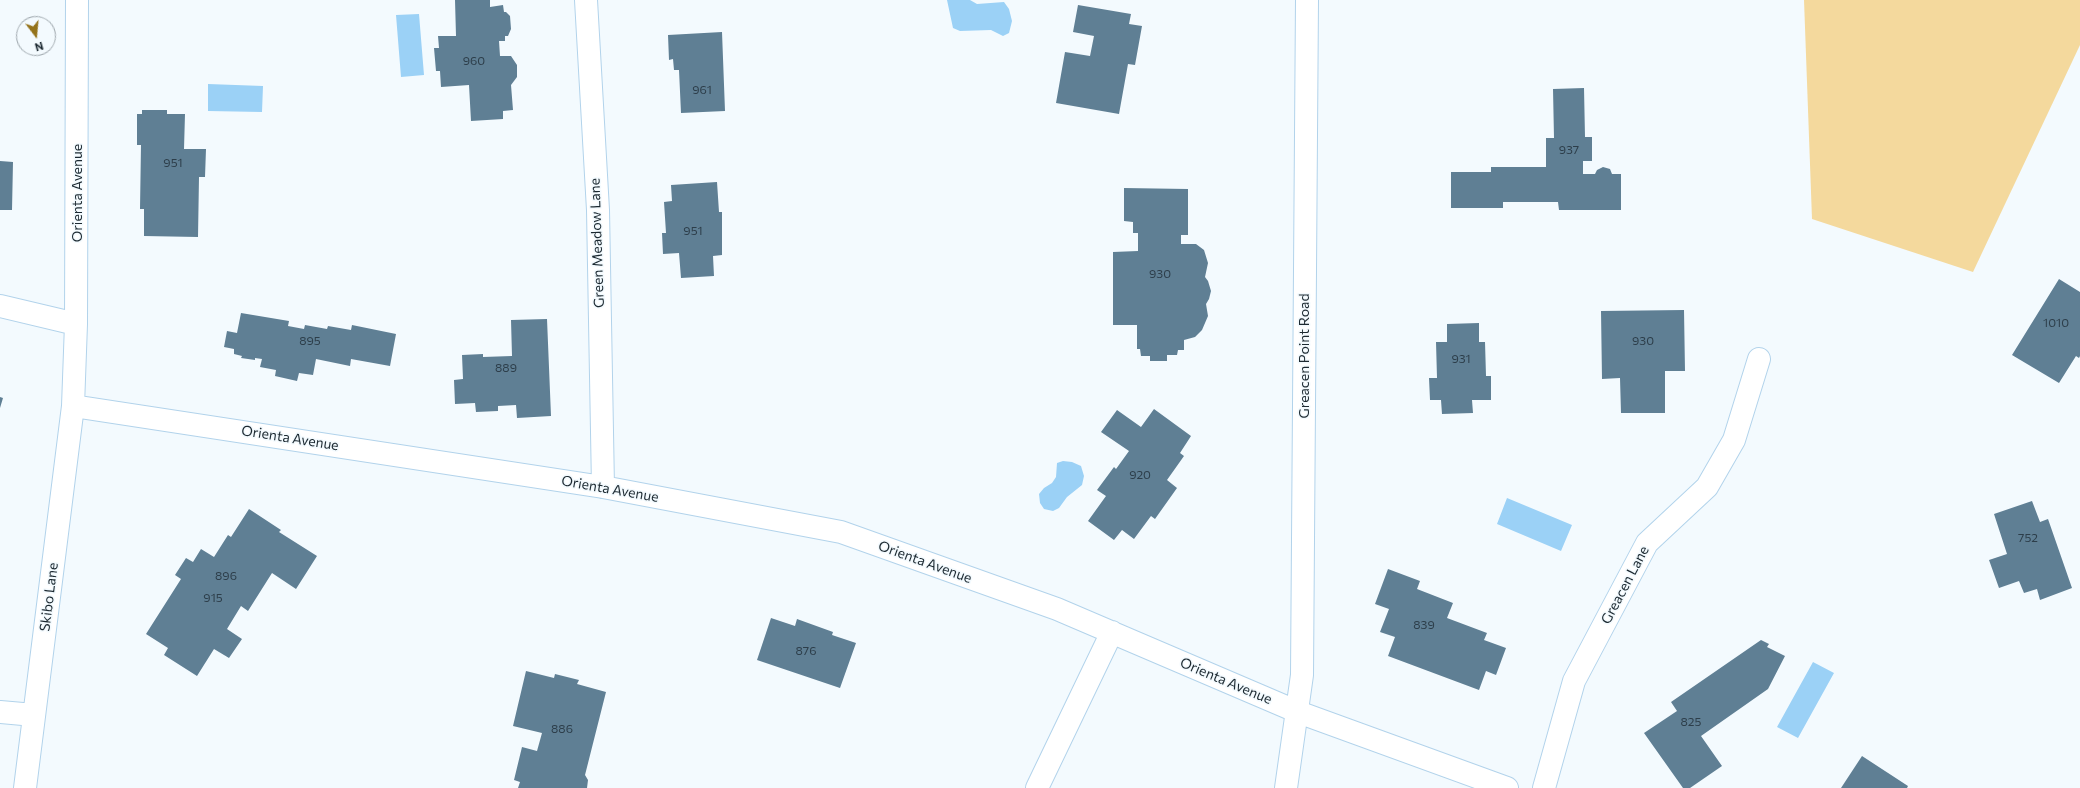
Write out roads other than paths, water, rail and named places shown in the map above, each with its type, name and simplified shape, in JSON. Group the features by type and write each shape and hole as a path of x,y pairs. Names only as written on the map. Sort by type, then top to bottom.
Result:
{"street":[{"name":"Orienta Avenue","path":"77,0 76,324 73,406 603,487 841,532 1057,609 1298,712 1507,788"},
{"name":"Green Meadow Lane","path":"586,0 598,210 603,487"},
{"name":"Greacen Point Road","path":"1286,788 1298,712 1302,667 1307,0"},
{"path":"0,306 76,324"},
{"name":"Greacen Lane","path":"1544,788 1574,681 1647,544 1707,487 1734,440 1759,359"},
{"name":"Skibo Lane","path":"25,788 73,406"},
{"path":"1037,788 1112,632"},
{"path":"0,712 34,715"}],"water":[{"path":"947,0 970,0 977,4 1004,2 1009,9 1012,21 1009,33 1003,36 991,30 960,31 953,28"},
{"path":"419,14 424,75 401,77 396,15"},
{"path":"208,84 263,86 262,112 208,111"},
{"path":"1063,461 1072,462 1081,466 1084,476 1082,485 1067,497 1059,508 1053,511 1044,509 1040,503 1039,494 1044,488 1052,483 1056,477 1057,463"},
{"path":"1507,498 1572,525 1561,551 1497,524"},
{"path":"1813,662 1834,673 1798,738 1777,727"}]}
